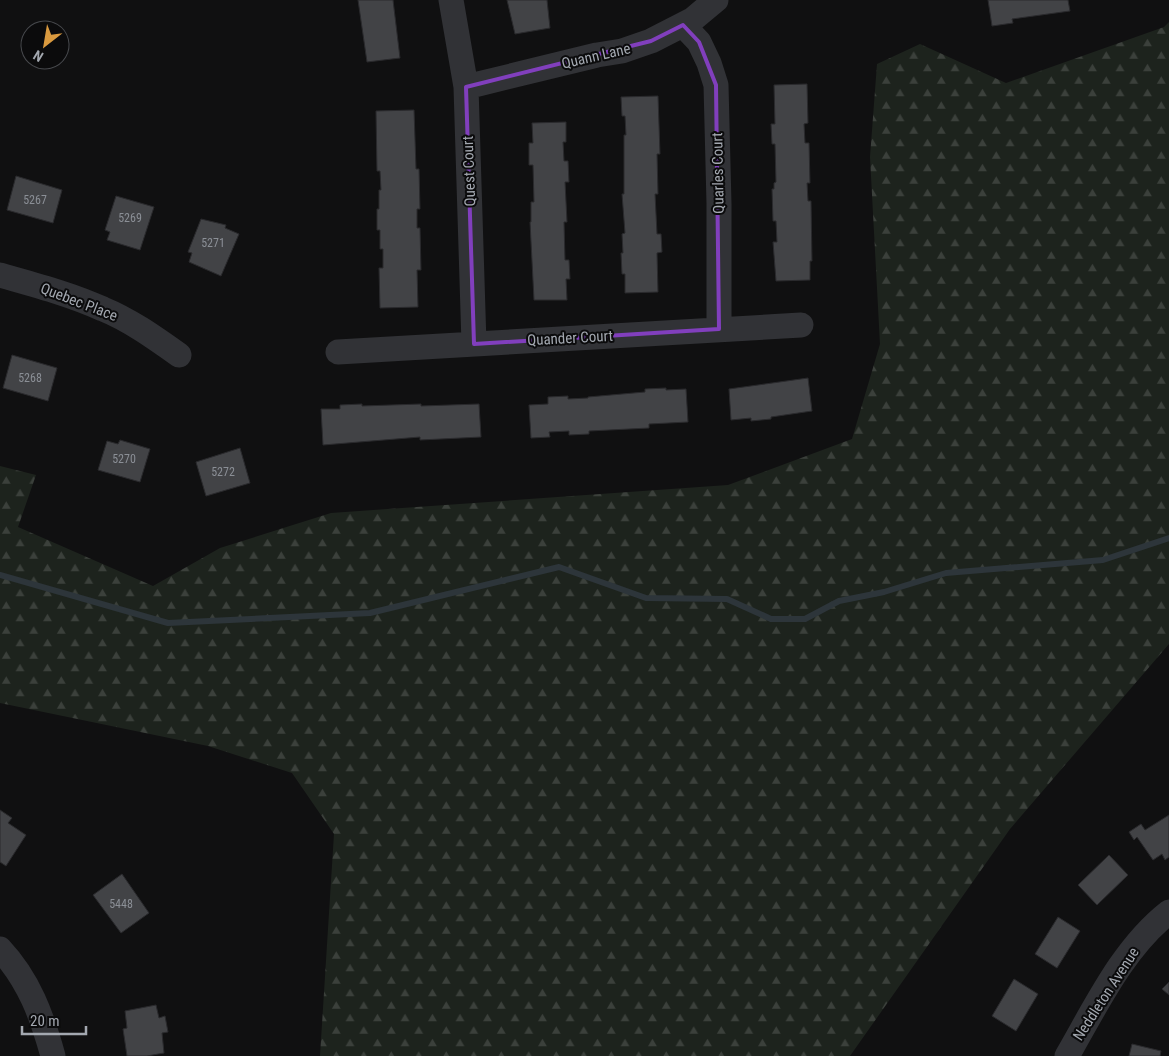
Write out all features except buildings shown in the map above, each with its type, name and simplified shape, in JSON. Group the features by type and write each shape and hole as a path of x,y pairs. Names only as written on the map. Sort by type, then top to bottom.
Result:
{"street":[{"name":"Quest Court","path":"451,0 466,87 474,344"},
{"name":"Quann Lane","path":"466,87 597,55 622,51 651,41 692,20 716,0"},
{"name":"Quarles Court","path":"683,25 698,42 710,63 716,85 719,204 719,329"},
{"name":"Quebec Place","path":"0,275 64,294 105,309 143,330 179,355"},
{"name":"Quander Court","path":"338,352 801,325"},
{"name":"Neddleton Avenue","path":"1066,1056 1116,972 1138,943 1169,912"},
{"path":"0,949 15,965 30,992 45,1027 53,1056"}],"highlighted area":[{"path":"683,25 699,42 716,85 719,329 474,344 466,87 651,41"}],"green space":[{"path":"1169,22 1169,644 1010,829 850,1056 320,1056 334,834 292,773 208,746 0,703 0,466 36,475 18,527 153,586 220,548 331,513 728,485 852,439 880,344 870,157 877,64 920,44 1006,83 1164,27"}],"waterway":[{"path":"0,575 168,623 370,613 559,567 646,598 727,599 771,619 805,619 839,601 884,592 946,573 1103,560 1169,538"}]}
